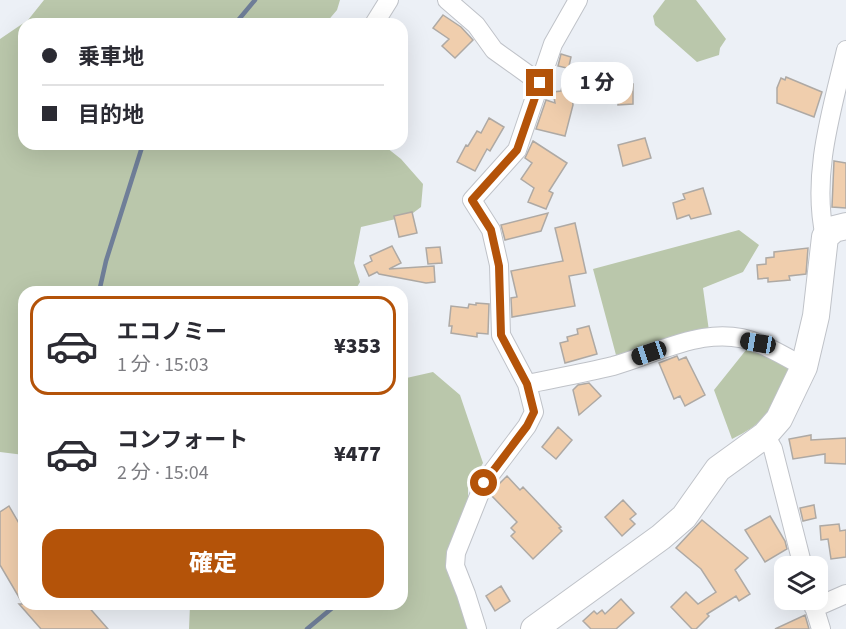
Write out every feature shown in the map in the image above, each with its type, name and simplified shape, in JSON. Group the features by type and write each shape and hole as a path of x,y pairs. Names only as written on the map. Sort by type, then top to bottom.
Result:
{"street":[{"path":"378,18 389,0"},
{"path":"447,0 476,26 494,50 540,83"},
{"path":"477,629 455,566 456,552 484,483 527,426 534,412 527,384 501,335 499,266 491,230 472,200 517,150 553,44 578,0"},
{"path":"534,629 684,517 718,469 765,435 779,419 804,367 836,232 821,220 821,168 846,50"},
{"path":"527,384 614,366 684,341 704,338 727,337 758,343 804,367"},
{"path":"765,435 773,449 800,556"},
{"path":"828,599 846,594"},
{"path":"815,610 821,629"}],"green space":[{"path":"44,0 340,0 337,10 330,18 30,18"},
{"path":"665,0 696,0 726,39 720,48 719,55 697,62 655,25 653,16"},
{"path":"18,27 18,150 390,150 401,159 423,184 421,207 409,216 361,227 354,263 360,282 358,286 18,286 18,454 0,452 0,39"},
{"path":"739,230 759,245 743,272 703,288 709,331 616,355 593,269"},
{"path":"750,345 794,367 771,410 755,425 732,439 714,390"},
{"path":"433,372 460,395 483,463 468,489 468,502 448,564 452,584 467,613 469,629 189,629 190,610 408,610 408,378"}],"building":[{"path":"443,15 461,27 473,40 455,58 442,46 449,39 433,28"},
{"path":"561,54 571,57 569,66 581,69 580,76 603,84 598,99 571,89 573,105 565,136 536,129 546,100 555,103 553,92 561,91 567,68 558,66"},
{"path":"786,77 822,92 814,117 777,103 777,88 781,78 785,80"},
{"path":"633,84 633,104 618,105 618,85"},
{"path":"489,118 504,127 490,151 487,149 475,171 457,162 466,145 468,146 477,131 481,133"},
{"path":"645,138 651,158 623,166 618,145"},
{"path":"533,141 567,163 549,191 553,193 546,209 528,202 534,188 521,179 532,163 525,158"},
{"path":"834,161 846,163 846,208 832,207"},
{"path":"703,188 711,214 691,219 689,215 677,219 673,203 685,199 683,194"},
{"path":"412,212 417,233 399,237 394,216"},
{"path":"548,213 541,231 505,240 501,225"},
{"path":"575,223 586,273 569,276 575,306 512,317 511,298 517,297 511,271 563,261 555,228"},
{"path":"392,246 401,263 389,269 434,266 435,282 426,283 377,272 369,276 364,265 372,261 370,256"},
{"path":"440,247 442,263 428,264 426,248"},
{"path":"808,248 806,274 789,276 790,280 768,282 768,278 758,279 757,265 766,264 766,258 774,257 774,252"},
{"path":"476,303 489,304 488,334 477,333 477,337 451,333 452,326 449,326 451,306 468,308 469,304 476,305"},
{"path":"589,326 597,354 565,363 560,343 568,341 567,337 578,334 577,329"},
{"path":"677,356 679,360 686,357 705,395 685,406 680,396 674,399 659,363"},
{"path":"589,383 601,396 579,415 573,390 578,385"},
{"path":"558,427 572,440 556,459 542,447"},
{"path":"811,435 811,440 846,438 846,464 825,463 825,454 793,459 789,439"},
{"path":"507,476 520,490 523,487 561,527 559,528 562,531 533,559 511,536 515,532 511,528 517,522 491,495"},
{"path":"623,500 636,514 630,519 635,524 622,536 605,517"},
{"path":"814,505 816,518 803,521 800,508"},
{"path":"9,506 18,522 18,596 0,565 0,512"},
{"path":"770,516 785,541 787,549 765,562 745,530"},
{"path":"702,520 748,558 735,570 750,594 739,601 736,596 707,614 709,616 696,629 692,629 671,607 686,592 698,604 716,592 701,569 676,548"},
{"path":"839,524 840,531 846,530 846,557 831,559 828,539 821,540 820,526"},
{"path":"501,586 510,601 495,611 486,596"},
{"path":"621,599 634,613 616,629 591,629 583,621 594,611 597,614 602,610 605,614"},
{"path":"24,610 91,610 108,629 41,629"},
{"path":"805,615 809,629 775,629"}],"waterway":[{"path":"240,18 255,0"},
{"path":"100,286 141,150"},
{"path":"307,629 330,610"}],"route":[{"path":"484,483 527,426 534,412 527,384 501,335 499,266 491,230 472,200 517,150 540,83"}]}
